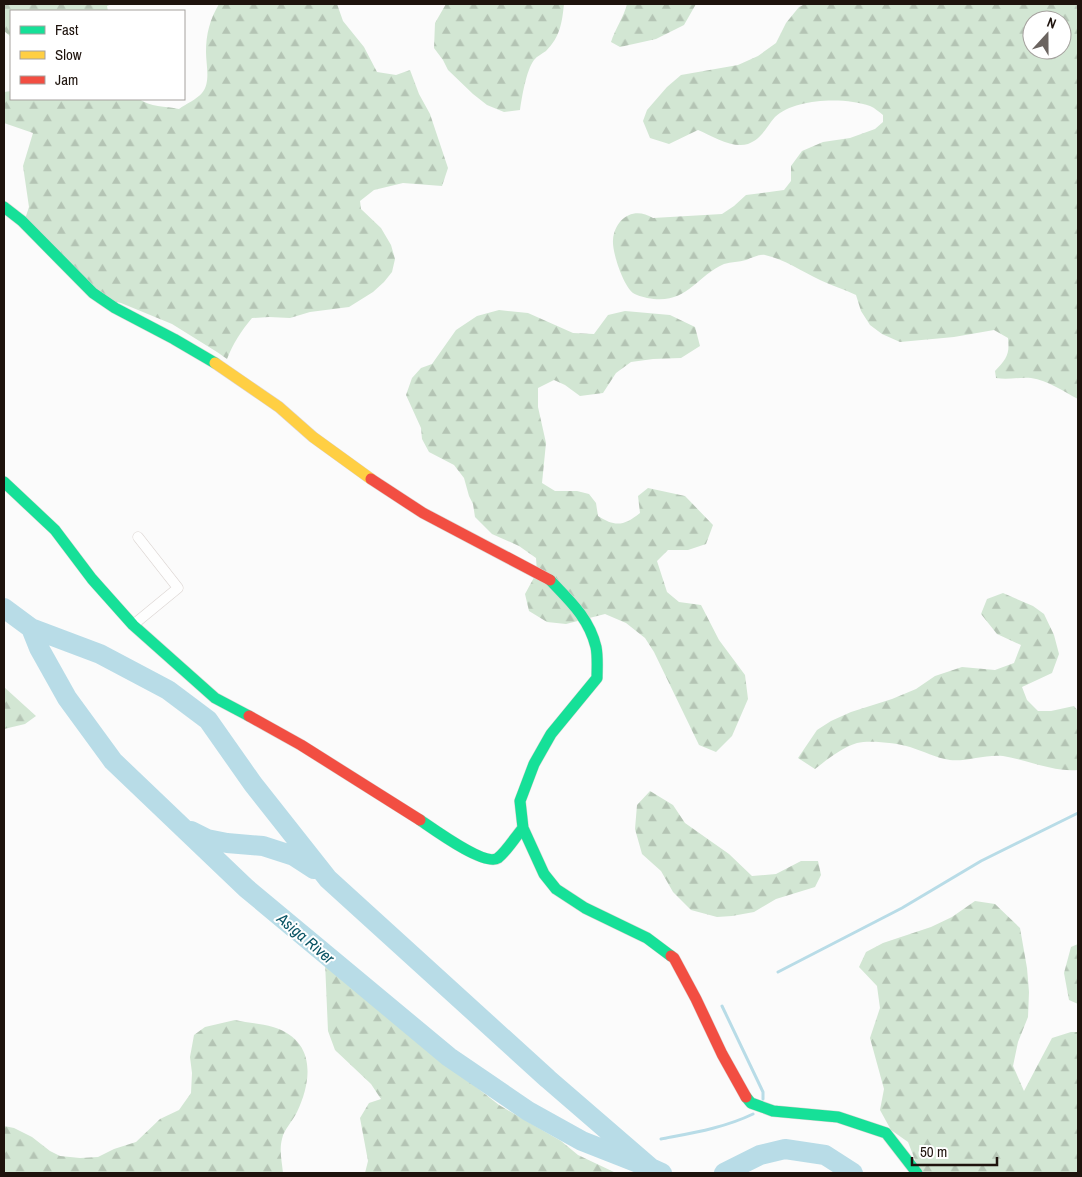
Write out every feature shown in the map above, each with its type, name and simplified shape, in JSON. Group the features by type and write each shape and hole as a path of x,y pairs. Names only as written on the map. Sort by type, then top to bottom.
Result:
{"street":[{"path":"4,207 22,221 93,292 115,308 227,370 279,407 313,436 423,513 550,580 578,609 588,624 596,648 597,678 551,734 534,764 520,801 523,828 544,874 556,889 585,908 647,938 674,958 730,1070 751,1102 772,1111 838,1117 886,1133 917,1173"},
{"path":"4,482 55,530 92,579 133,625 215,698 301,745 479,857 488,860 498,858 523,828"},
{"path":"133,625 178,588 138,537"}],"green space":[{"path":"4,4 112,4 107,6 108,10 10,10 10,36 4,31"},
{"path":"219,4 337,4 343,21 364,47 377,72 396,75 410,70 419,94 430,114 448,168 442,186 403,183 374,190 360,201 361,209 381,228 391,245 395,259 392,272 373,292 349,307 310,312 290,318 252,318 244,328 227,359 172,324 121,303 99,298 23,225 29,207 23,166 33,133 4,123 4,92 10,91 10,100 140,100 153,105 179,109 205,89 207,79 207,39 213,15"},
{"path":"446,4 564,4 557,35 551,46 538,56 531,65 520,110 504,112 487,105 448,70 434,48 435,23"},
{"path":"627,4 696,4 684,25 656,39 620,47 611,42"},
{"path":"805,4 1078,4 1078,399 1037,379 996,378 995,371 1006,356 1008,338 994,330 954,337 900,342 882,334 870,325 861,311 856,295 765,255 724,264 689,289 671,298 647,298 634,294 629,289 619,268 613,245 617,226 627,216 639,213 653,218 722,214 746,195 784,190 791,181 791,166 802,151 823,142 850,138 875,129 883,122 883,115 870,106 847,101 821,101 795,106 784,111 775,117 760,136 748,144 736,145 698,130 669,144 650,138 643,121 647,110 667,87 681,75 738,65 758,56 776,43 786,23 799,7"},
{"path":"499,310 528,313 573,333 594,334 608,315 625,311 670,315 695,327 700,346 681,358 631,362 616,373 603,393 580,396 565,385 554,380 538,388 538,407 546,443 542,483 555,491 577,491 589,494 596,503 598,516 609,522 624,523 640,513 638,496 648,488 685,496 713,525 706,544 688,550 668,550 657,561 667,592 679,602 701,605 719,640 745,675 748,699 732,736 716,752 699,745 654,652 645,638 626,623 605,614 566,624 547,622 529,611 525,594 537,572 536,558 519,546 492,534 475,517 473,504 464,478 454,465 429,452 422,439 421,428 406,395 412,378 421,368 432,364 456,330 477,316"},
{"path":"1003,593 1033,606 1044,614 1054,635 1059,654 1052,673 1022,687 1027,700 1038,711 1051,711 1074,706 1078,711 1078,770 1049,768 1003,756 950,760 905,746 876,742 862,742 851,745 815,769 798,758 817,730 851,712 892,699 916,689 935,676 962,667 995,670 1014,663 1021,645 997,634 981,614 987,599"},
{"path":"4,687 36,716 25,724 4,729"},
{"path":"650,791 673,805 685,823 729,854 752,876 776,874 801,861 818,861 821,875 815,887 776,899 754,912 717,917 691,910 673,892 661,871 642,854 635,829 637,805"},
{"path":"975,901 995,904 1020,928 1027,968 1029,992 1028,1017 1018,1042 1013,1066 1024,1091 1052,1038 1071,1032 1078,1032 1078,1173 920,1173 908,1142 891,1130 880,1110 884,1089 870,1038 880,1008 877,986 859,967 866,952 883,943 931,927 952,917"},
{"path":"1078,944 1078,1004 1069,1000 1064,973 1071,947"},
{"path":"325,962 349,986 371,1001 415,1039 499,1105 561,1141 578,1155 616,1173 365,1173 368,1161 360,1118 369,1103 381,1099 371,1084 335,1050 328,1031"},
{"path":"235,1020 273,1027 287,1033 297,1041 307,1062 308,1074 302,1099 281,1143 283,1173 4,1173 4,1126 14,1128 32,1137 60,1156 98,1157 114,1149 136,1142 160,1119 179,1110 191,1093 192,1073 190,1057 194,1035 205,1027"}],"waterway":[{"name":"Asiga River","path":"4,608 31,628 100,654 168,690 208,720 253,784 328,879 548,1079 651,1168 662,1173"},
{"name":"Asiga River","path":"31,628 39,648 67,698 113,761 246,888 449,1057 528,1111 582,1141 638,1163"},
{"path":"778,972 902,908 981,861 1078,813"},
{"path":"191,831 207,839 263,846 294,856 314,869"},
{"path":"722,1006 763,1092 763,1099"},
{"path":"661,1139 719,1126 753,1114"},
{"name":"Asiga River","path":"724,1173 760,1155 785,1149 825,1155 853,1173"}],"traffic: fast":[{"path":"4,207 22,221 93,293 115,308 215,363"},
{"path":"4,482 55,530 92,579 133,625 215,698 249,716"},
{"path":"550,580 578,610 589,627 596,647 597,678 551,734 534,764 520,801 523,828 544,874 556,889 585,908 647,938 671,956"},
{"path":"420,820 471,852 491,859 498,858 523,828"},
{"path":"746,1097 751,1103 773,1111 838,1117 886,1133 917,1173"}],"traffic: slow":[{"path":"215,363 279,407 313,437 371,479"}],"traffic: jam":[{"path":"371,479 423,513 550,580"},
{"path":"249,716 301,745 420,820"},
{"path":"671,956 674,958 696,999 722,1054 746,1097"}]}
